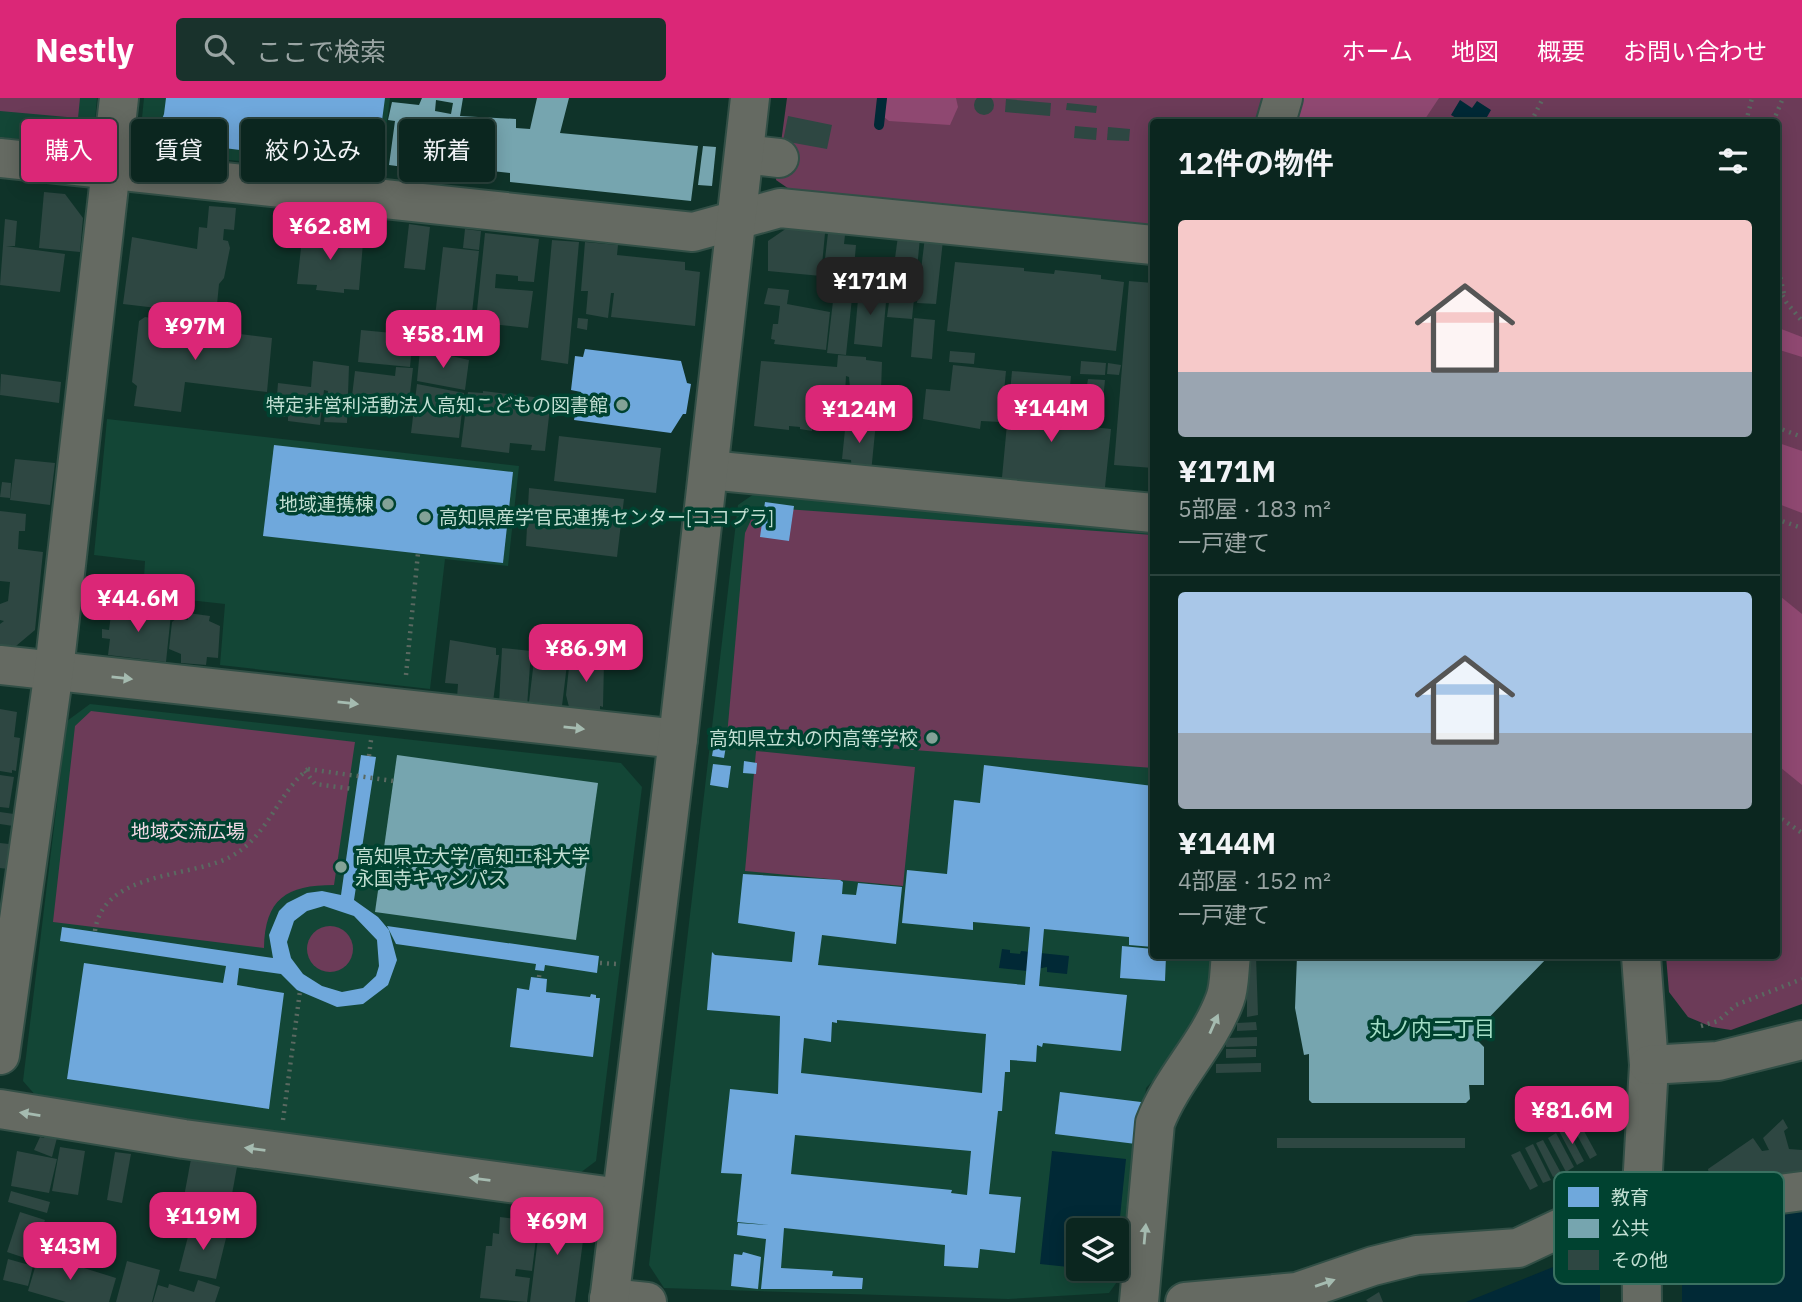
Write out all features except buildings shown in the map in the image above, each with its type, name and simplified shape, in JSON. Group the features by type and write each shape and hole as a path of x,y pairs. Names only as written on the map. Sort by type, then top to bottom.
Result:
{"street":[{"path":"117,119 119,98"},
{"path":"647,1302 609,1300 678,739 736,220 762,156 750,98"},
{"path":"1277,119 1283,98"},
{"path":"0,158 21,160"},
{"path":"117,169 693,232 780,208 1150,245"},
{"path":"0,1055 6,964 54,670 110,182"},
{"path":"709,470 1150,513"},
{"path":"0,664 678,739"},
{"path":"1139,1302 1155,1123 1165,1097 1208,1037 1226,996 1231,959"},
{"path":"1641,959 1649,1065 1643,1172"},
{"path":"1649,1065 1718,1061 1802,1040"},
{"path":"0,1109 279,1152 621,1198"},
{"path":"1784,1193 1802,1191"},
{"path":"1185,1302 1297,1292 1373,1266 1417,1255 1518,1248 1554,1231"},
{"path":"1642,1284 1642,1302"}],"path":[{"path":"1532,119 1542,98"},
{"path":"1747,119 1752,98"},
{"path":"1774,119 1783,98"},
{"path":"1780,275 1786,302"},
{"path":"1780,291 1802,321"},
{"path":"1780,429 1802,437"},
{"path":"1780,520 1802,528"},
{"path":"405,681 418,553"},
{"path":"307,770 315,784 353,789"},
{"path":"95,931 105,907 128,889 160,877 213,864 247,846 270,821 293,780 307,770 393,781"},
{"path":"1780,818 1802,833"},
{"path":"1690,1029 1717,1021 1736,1004 1802,979"},
{"path":"279,1152 300,991"}],"shaded area":[{"path":"0,98 97,98 95,119 21,119 21,139 0,137"},
{"path":"144,98 390,98 385,136 385,119 241,119 241,161 227,160 227,119 142,119"},
{"path":"887,98 956,98 958,107 950,125 889,121 884,117"},
{"path":"1294,98 1439,98 1425,119 1290,119"},
{"path":"1780,329 1802,337 1802,357 1780,350"},
{"path":"107,419 519,466 508,566 445,559 430,689 220,665 225,604 143,595 145,561 94,555"},
{"path":"1780,443 1802,451 1802,513 1780,505"},
{"name":"高知県立丸の内高等学校","path":"767,485 1150,520 1150,959 1219,959 1216,982 1181,1051 1146,1088 1129,1249 1129,1218 1066,1218 1066,1281 1118,1281 1109,1293 1008,1299 664,1288 649,1265 738,505"},
{"path":"1780,596 1802,614 1802,785 1780,767"},
{"name":"高知県立大学/高知工科大学 永国寺キャンパス","path":"90,704 621,763 642,787 596,1161 568,1182 44,1105 23,1081 67,721"}],"green space":[{"path":"0,98 80,98 78,118 0,111"},
{"path":"787,98 1802,98 1802,1004 1731,1030 1712,1027 1688,1017 1669,992 1666,959 1780,959 1780,119 1150,119 1150,225 792,191 776,180"},
{"path":"757,507 1150,535 1150,768 727,736 745,533"},
{"name":"地域交流広場","path":"91,711 355,742 334,885 303,888 281,898 269,917 264,948 53,922 75,726"},
{"path":"756,751 915,767 903,886 745,871"},
{"path":"330,926 346,933 353,949 346,965 330,972 314,965 307,949 314,933"}],"water":[{"path":"1460,100 1472,108 1477,101 1491,110 1487,117 1490,119 1458,119 1451,115"},
{"path":"1002,949 1010,950 1010,953 1020,954 1021,951 1069,956 1067,974 1047,972 1047,967 1027,971 999,968"},
{"path":"1052,1151 1126,1159 1120,1218 1066,1218 1066,1267 1040,1264"},
{"path":"1802,1207 1802,1302 1466,1302 1554,1267 1554,1284 1784,1284 1784,1209"}],"pier":[{"path":"1600,1284 1682,1284 1682,1302 1600,1302"}],"waterway":[{"path":"879,125 882,98"}],"place":[{"name":"特定非営利活動法人高知こどもの図書館","path":"622,405"},
{"name":"地域連携棟","path":"388,504"},
{"name":"高知県産学官民連携センター[ココプラ]","path":"425,517"},
{"name":"高知県立丸の内高等学校","path":"932,738"},
{"name":"高知県立大学/高知工科大学 永国寺キャンパス","path":"341,867"}],"district":[{"name":"丸ノ内二丁目","path":"1432,1028"}]}
